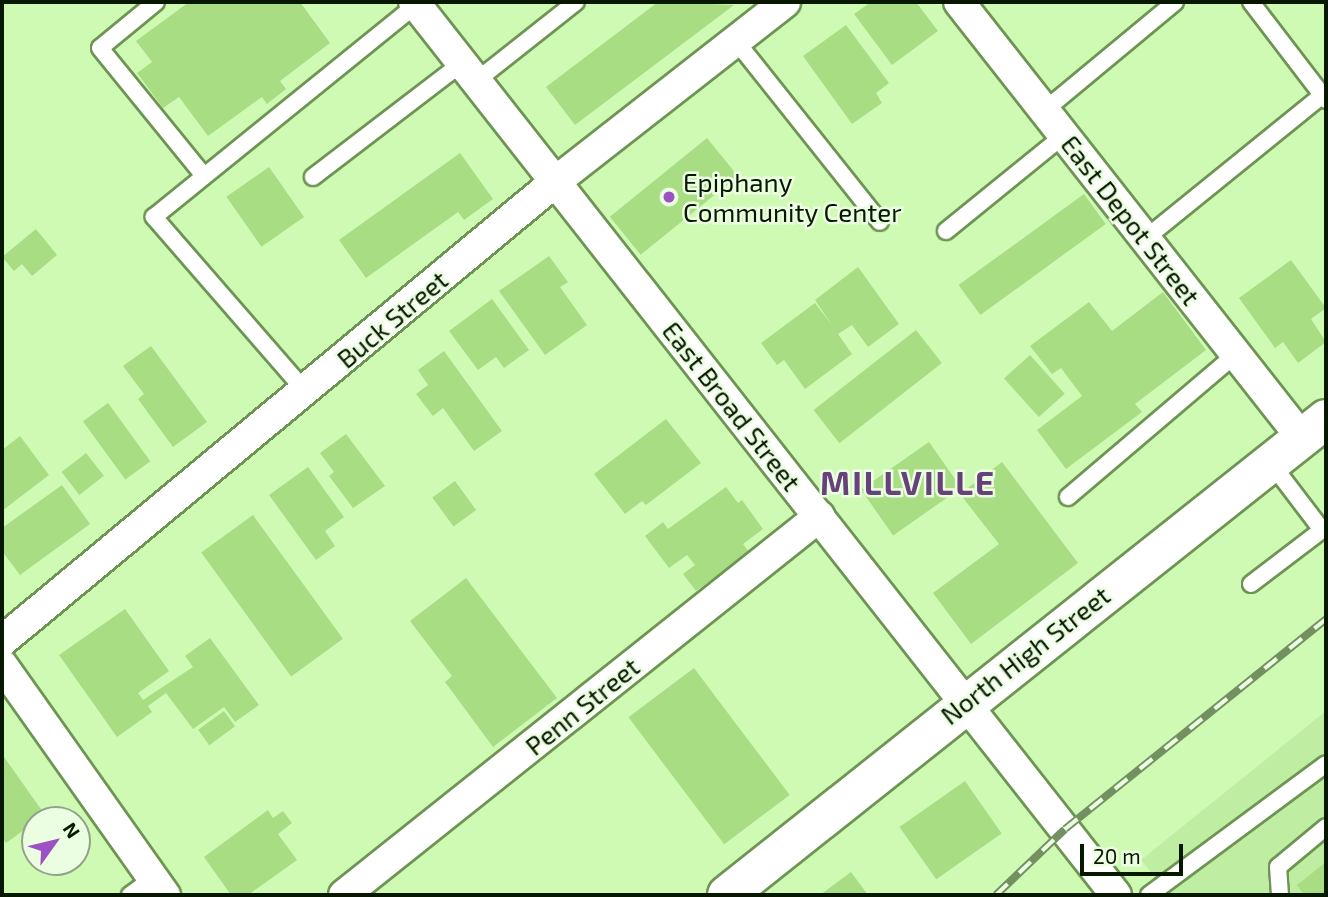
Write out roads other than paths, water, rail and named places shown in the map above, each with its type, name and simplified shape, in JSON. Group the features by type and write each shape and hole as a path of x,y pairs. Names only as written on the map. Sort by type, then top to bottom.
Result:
{"street":[{"name":"Buck Street","path":"2,641 306,392 555,182 785,2"},
{"name":"East Depot Street","path":"959,2 1236,354 1314,428"},
{"name":"East Broad Street","path":"415,3 820,516 963,704 1116,895"},
{"name":"North High Street","path":"727,895 963,704 1314,428"},
{"name":"Penn Street","path":"344,895 820,516"},
{"path":"2,665 149,890"}],"lane":[{"path":"156,2 100,48 204,176"},
{"path":"313,177 576,2"},
{"path":"1045,110 1175,2"},
{"path":"1146,238 1325,96 1251,2"},
{"path":"306,392 154,217 415,3"},
{"path":"736,41 880,222"},
{"path":"946,231 1064,135"},
{"path":"1068,497 1236,354"},
{"path":"1251,584 1324,528 1271,463"},
{"path":"1149,895 1326,764"},
{"path":"1280,895 1278,867 1326,827"}],"railway":[{"path":"996,895 1065,829 1326,619"}],"place":[{"name":"Epiphany Community Center","path":"669,197"}],"district":[{"name":"MILLVILLE","path":"908,483"}]}
